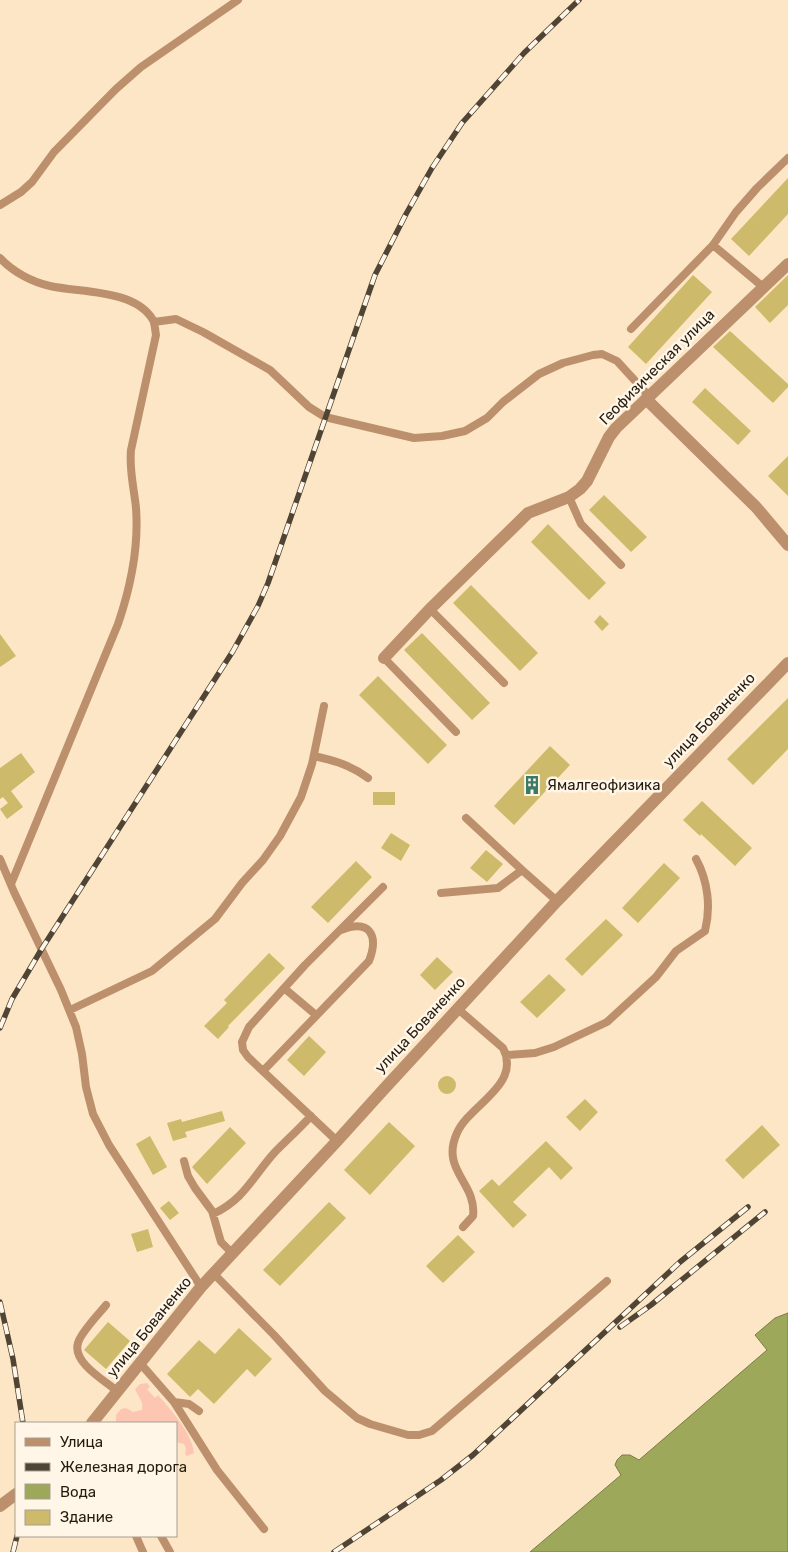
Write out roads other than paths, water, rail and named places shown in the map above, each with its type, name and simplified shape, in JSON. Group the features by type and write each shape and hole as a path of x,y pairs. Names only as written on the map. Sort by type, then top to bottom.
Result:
{"street":[{"name":"Геофизическая улица","path":"384,658 430,609 528,513 569,497 580,489 587,481 609,437 647,397 788,264"},
{"path":"647,397 756,507 788,545"},
{"name":"улица Бованенко","path":"93,1422 201,1287 232,1253 337,1142 557,901 788,663"},
{"path":"0,1506 15,1495"}],"lane":[{"path":"0,205 21,192 32,182 54,152 116,88 141,67 238,0"},
{"path":"631,329 713,245 736,212 757,188 788,158"},
{"path":"713,245 763,287"},
{"path":"0,258 16,272 48,286 127,298 148,312 154,322 156,335 131,450 130,462 137,528 131,579 118,624 11,884"},
{"path":"154,322 176,319 203,332 270,370 308,407 325,417 414,438 442,436 465,431 487,418 503,402 539,374 563,363 593,355 602,354 616,360 647,397"},
{"path":"569,497 581,524 622,565"},
{"path":"430,609 504,683"},
{"path":"384,658 456,732"},
{"path":"70,1010 152,971 216,919 280,836 301,797 314,756 324,706"},
{"path":"314,756 338,761 354,767 368,778"},
{"path":"466,818 557,901"},
{"path":"0,859 70,1010 80,1040 89,1102 97,1122 109,1145 201,1287"},
{"path":"507,1055 535,1053 554,1047 607,1022 656,977 676,951 705,931 707,921 706,882 696,859"},
{"path":"442,893 498,888 522,870"},
{"path":"337,1142 248,1057 243,1050 242,1042 249,1027 284,988 383,887"},
{"path":"263,1071 369,961 374,949 374,939 371,932 365,927 349,927 339,930"},
{"path":"284,988 316,1015"},
{"path":"458,1009 497,1041 507,1055 508,1065 502,1083 462,1123 452,1147 452,1160 455,1169 472,1201 473,1216 463,1227"},
{"path":"213,1214 234,1202 247,1189 275,1152 311,1116"},
{"path":"184,1161 188,1176 213,1214 221,1242 232,1253"},
{"path":"214,1274 274,1335 325,1391 357,1418 370,1424 408,1435 419,1435 432,1431 607,1281"},
{"path":"106,1305 78,1342 77,1350 79,1360 117,1391"},
{"path":"140,1363 174,1402 216,1470 264,1528"},
{"path":"174,1402 189,1404 199,1411"},
{"path":"136,1537 143,1552"},
{"path":"162,1537 170,1552"}],"water":[{"path":"788,1313 788,1552 530,1552 621,1475 615,1465 622,1455 630,1455 639,1460 767,1350 755,1335 775,1318"}],"railway":[{"path":"0,1028 12,999 41,950 233,651 258,606 268,583 375,275 406,214 432,168 462,123 524,53 579,0"},
{"path":"334,1552 441,1480 473,1455 680,1262 748,1207"},
{"path":"620,1327 651,1305 765,1212"},
{"path":"0,1302 13,1359 23,1422"},
{"path":"13,1552 17,1537"}],"place":[{"name":"Ямалгеофизика","path":"532,785"}]}
